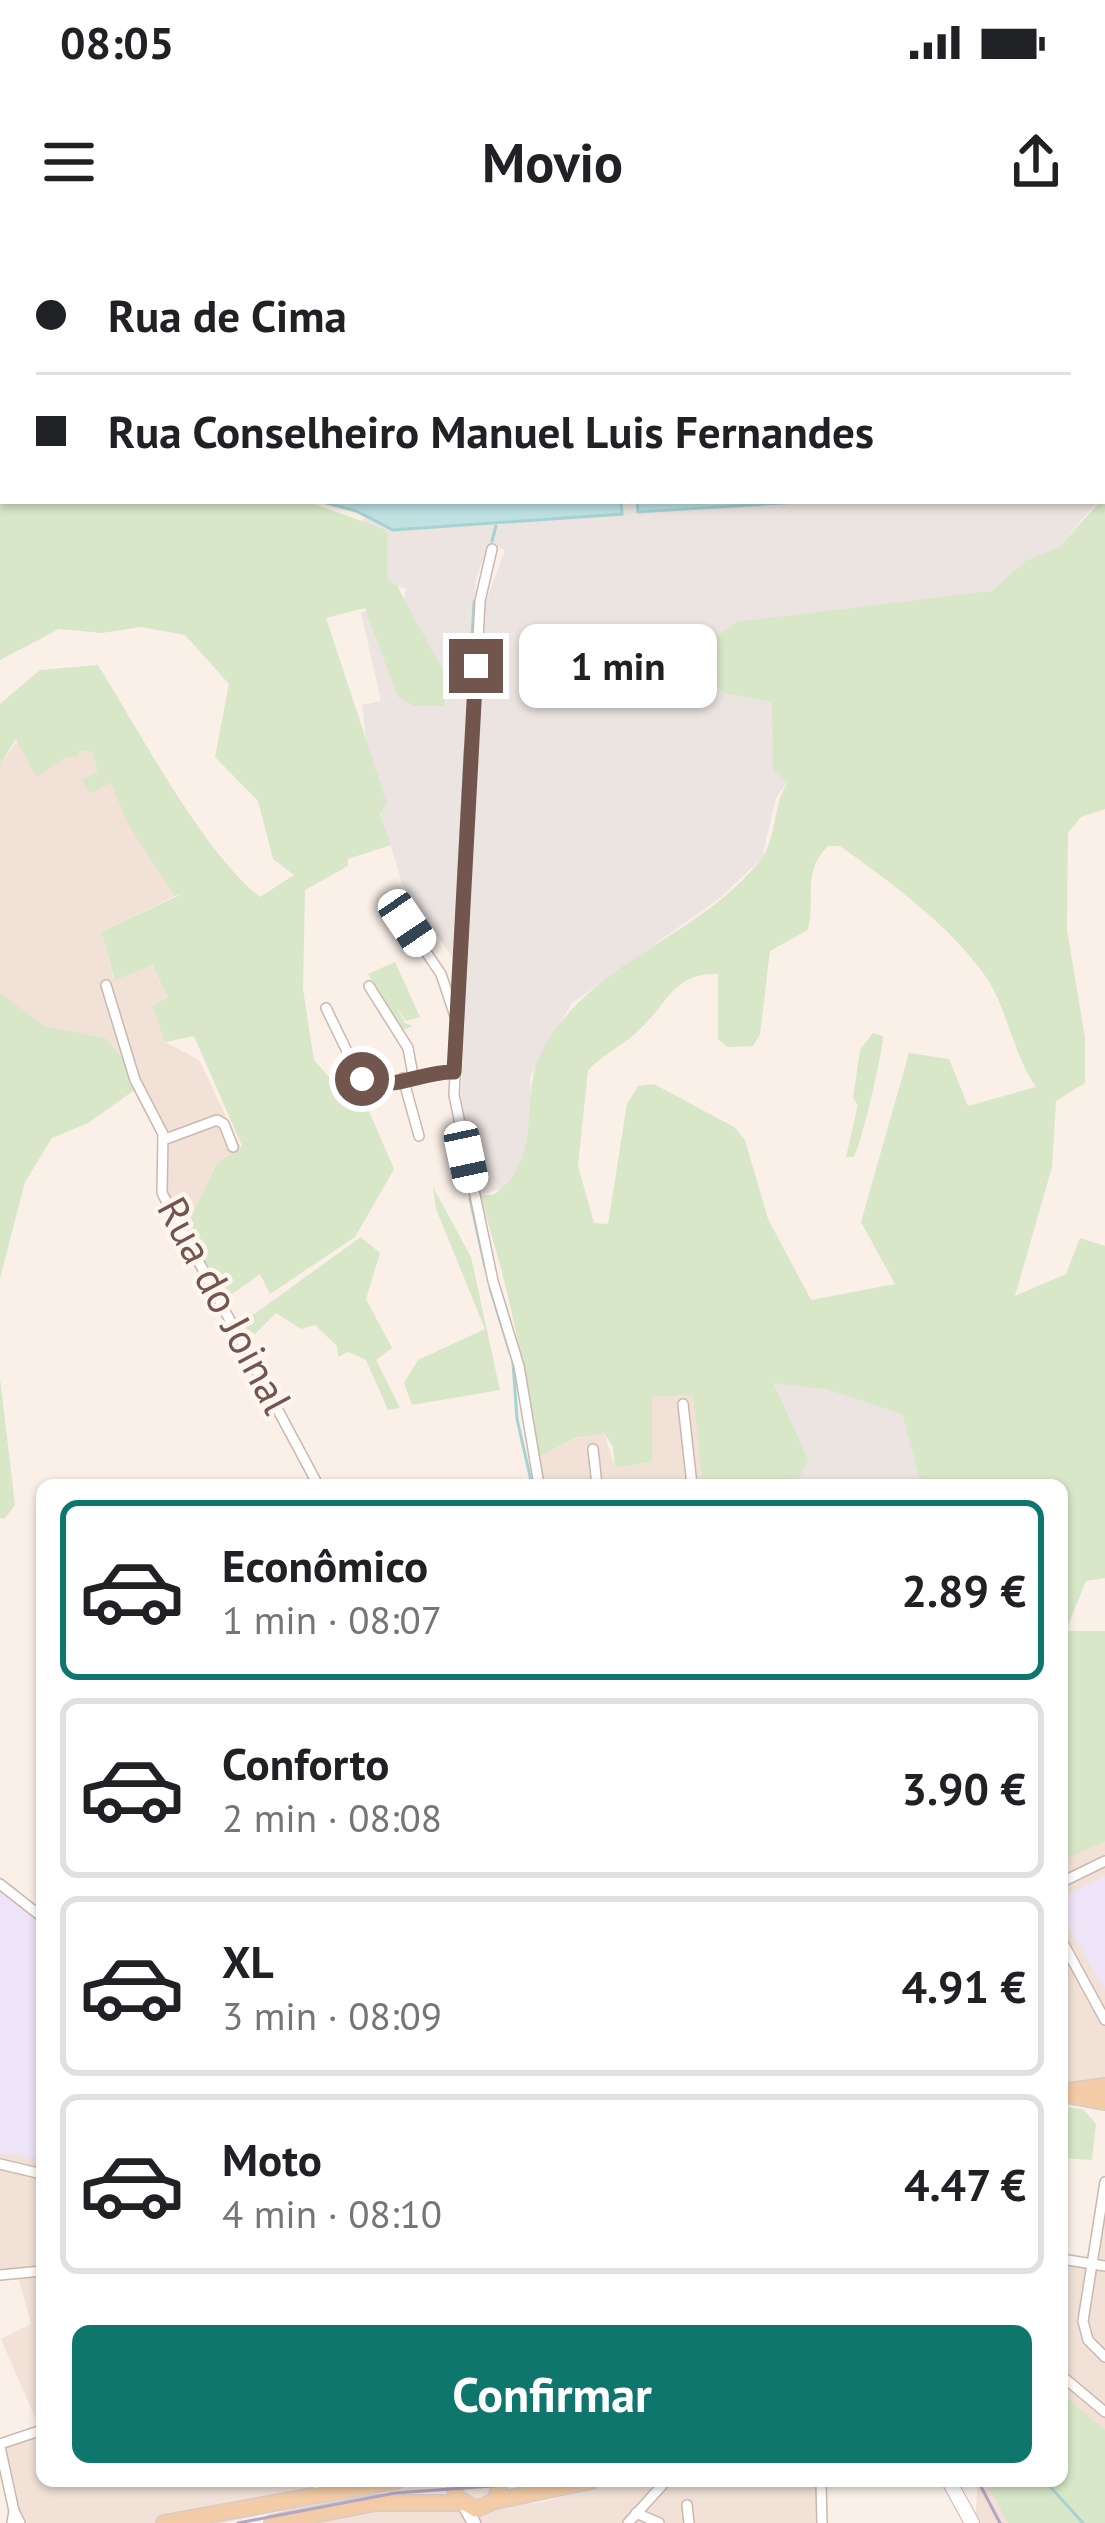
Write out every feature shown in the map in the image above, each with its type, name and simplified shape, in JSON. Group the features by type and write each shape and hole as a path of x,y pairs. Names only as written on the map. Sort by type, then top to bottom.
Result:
{"main road":[{"path":"1068,2092 1105,2086 1104,2103 1068,2094"},
{"path":"164,2523 300,2498 314,2487"},
{"path":"456,2487 463,2504"},
{"path":"494,2502 499,2487"},
{"path":"272,2523 424,2499 482,2509 494,2502 563,2487"},
{"path":"953,2487 972,2523"}],"street":[{"path":"492,549 480,601 454,1072 461,1138 493,1281 517,1354 538,1479"},
{"path":"407,923 441,974 458,1026"},
{"name":"Rua do Joinal","path":"106,985 135,1080 163,1140 162,1193 315,1479"},
{"path":"370,986 408,1048 419,1136"},
{"path":"326,1008 363,1081 377,1086 454,1072"},
{"path":"163,1140 217,1120 224,1124 233,1148"},
{"path":"683,1404 691,1479"},
{"path":"593,1449 596,1479"},
{"path":"1068,1879 1105,1861"},
{"path":"0,1884 36,1912"},
{"path":"1068,1953 1105,2020"},
{"path":"1068,1966 1075,1966"},
{"path":"0,2164 36,2173"},
{"path":"1105,2182 1084,2330 1105,2357"},
{"path":"1068,2260 1105,2266"},
{"path":"0,2275 36,2272"},
{"path":"1068,2381 1105,2412"},
{"path":"15,2519 0,2446 36,2432"},
{"path":"628,2523 660,2487"},
{"path":"821,2487 821,2523"},
{"path":"484,2523 494,2502"},
{"path":"463,2504 474,2523"},
{"path":"687,2505 689,2523"},
{"path":"636,2513 659,2523"}],"shaded area":[{"path":"621,504 638,504 639,512 767,504 1095,504 1059,547 1025,561 992,591 721,634 662,637 652,648 664,660 713,680 723,693 773,702 788,781 776,798 762,858 720,898 572,1003 530,1077 532,1128 521,1165 503,1188 481,1195 461,1102 469,877 483,609 505,550 488,544 476,579 452,957 403,886 374,791 367,748 362,705 381,701 361,612 403,605 406,588 358,583 346,538 366,516 393,530 622,513"},
{"path":"79,699 123,811 175,896 101,932 114,979 151,964 168,999 152,1006 165,1042 199,1060 241,1148 215,1164 187,1232 167,1193 164,1134 143,1084 106,1038 45,1026 0,993 0,765 37,714"},
{"path":"774,1382 825,1389 902,1414 919,1479 789,1479 799,1476 808,1459"},
{"path":"694,1395 702,1479 543,1479 537,1458 586,1434 604,1433 615,1468 651,1462 651,1397"},
{"path":"1068,1631 1105,1631 1105,2095 1068,2092"},
{"path":"1105,1876 1105,1990 1068,1926 1068,1894"},
{"path":"0,1877 36,1907 36,2420 1,2339 31,2324 17,2273 0,2274"},
{"path":"0,1892 36,1919 36,2158 0,2153"},
{"path":"1105,2212 1105,2523 975,2523 978,2487 1068,2487 1068,2258 1099,2263"},
{"path":"36,2431 36,2487 492,2487 501,2506 544,2502 592,2487 827,2487 826,2523 284,2523 281,2511 223,2523 16,2523 1,2444"}],"green space":[{"path":"0,504 313,504 387,530 387,578 397,586 447,678 444,706 415,706 398,697 365,608 326,618 387,803 380,813 391,845 348,859 348,866 305,890 303,989 314,1060 348,1099 369,1111 394,1169 355,1237 270,1294 260,1274 228,1297 224,1321 180,1241 216,1164 242,1146 194,1036 165,1042 152,1006 168,998 152,965 115,980 101,932 184,893 175,896 128,824 111,783 89,793 82,780 98,772 92,751 78,751 79,756 65,758 36,777 16,739 0,765 0,704 40,670 98,665 173,789 239,877 260,897 294,875 273,859 258,801 215,757 229,684 185,635 141,627 102,633 59,629 0,660"},
{"path":"1098,504 1105,504 1105,809 1081,817 1068,833 1067,930 1085,1038 1085,1083 1056,1101 1052,1167 1015,1296 1066,1274 1080,1238 1105,1246 1105,1578 1086,1581 1068,1626 1068,1479 919,1479 902,1414 825,1389 774,1383 808,1459 800,1476 790,1479 702,1479 693,1395 652,1397 652,1462 615,1468 613,1447 604,1433 578,1437 537,1458 514,1325 476,1179 463,1111 481,1195 493,1195 521,1162 536,1064 568,1014 622,967 737,886 761,859 770,840 788,782 773,771 772,702 723,693 713,680 656,655 655,640 720,634 736,622 992,591 1025,561 1059,547","holes":["828,846 840,846 955,940 986,977 1036,1087 968,1106 949,1059 909,1053 861,1222 895,1284 811,1300 768,1219 745,1140 734,1127 654,1084 638,1086 627,1104 608,1224 594,1223 578,1166 588,1070 636,1033 682,983 703,975 718,974 718,1039 727,1047 753,1046 760,1034 770,951 808,930 811,886 820,856"]},
{"path":"395,962 420,1017 406,1021 397,1008 405,1023 413,1026 400,1031 368,974"},
{"path":"0,993 45,1026 106,1038 143,1084 88,1123 52,1138 25,1182 0,1278"},
{"path":"873,1033 883,1036 876,1076 857,1149 854,1157 846,1157 858,1105 853,1098 860,1050"},
{"path":"433,1187 471,1257 500,1390 412,1405 404,1383 418,1360 485,1329 436,1209"},
{"path":"361,1237 380,1253 366,1299 392,1348 376,1360 400,1408 388,1410 366,1360 348,1352 338,1357 337,1346 315,1325 301,1329 276,1313 255,1334 239,1325"},
{"path":"0,1378 15,1505 4,1519 0,1518"},
{"path":"1068,1631 1105,1631 1105,1841 1068,1858"},
{"path":"1068,2108 1083,2109 1096,2124 1092,2160 1068,2158"},
{"path":"1068,2399 1105,2430 1105,2523 1008,2523 989,2487 1068,2487"}],"water":[{"path":"330,504 621,504 622,514 393,530"},
{"path":"637,504 767,504 638,512"}],"waterway":[{"path":"492,541 496,526"},
{"path":"470,676 474,602"},
{"path":"453,998 465,749"},
{"path":"451,1045 453,1023"},
{"path":"449,1066 451,1051"},
{"path":"470,1199 485,1267"},
{"path":"490,1288 510,1353"},
{"path":"513,1363 517,1419 531,1479"},
{"path":"1050,2487 1083,2523"}],"tram line":[{"path":"238,2523 395,2493 480,2487"},
{"path":"981,2487 1000,2523"}],"route":[{"path":"362,1079 377,1086 412,1075 454,1072 476,666"}]}
